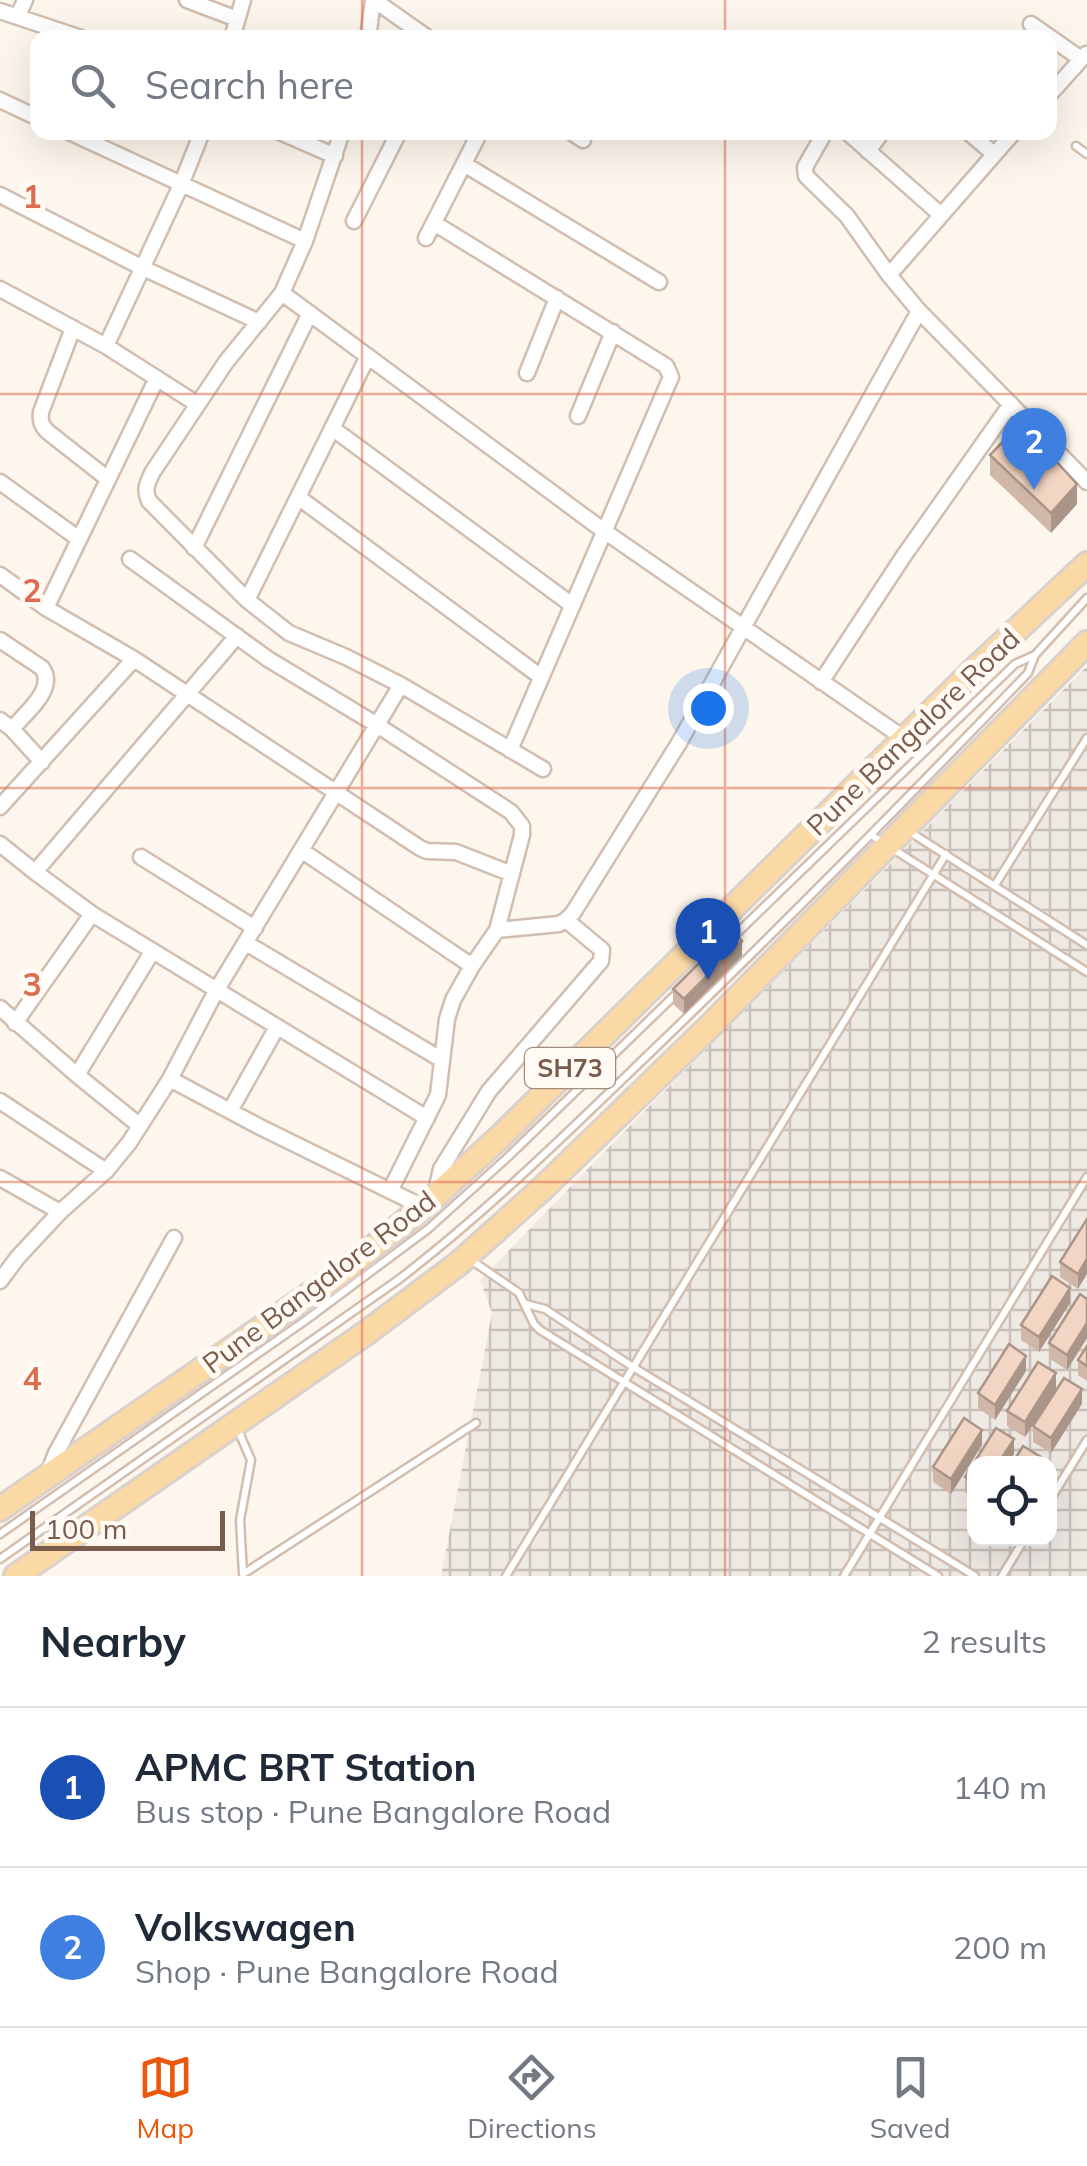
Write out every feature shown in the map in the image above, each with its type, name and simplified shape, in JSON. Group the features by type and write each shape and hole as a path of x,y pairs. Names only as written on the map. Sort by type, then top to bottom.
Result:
{"main road":[{"name":"Pune Bangalore Road","path":"2,1505 46,1480 341,1273 431,1200 1087,564"},
{"name":"SH73","path":"16,1576 366,1333 466,1257 708,1028 879,841 905,828 1074,664 1087,643"}],"street":[{"path":"18,16 24,0"},
{"path":"187,0 234,30"},
{"path":"237,30 243,0"},
{"path":"369,30 373,0 416,30"},
{"path":"0,11 58,30"},
{"path":"1031,24 1041,30"},
{"path":"1057,40 1084,56 1057,86"},
{"path":"0,100 30,114"},
{"path":"86,140 305,241"},
{"path":"106,346 199,140"},
{"path":"298,140 335,156"},
{"path":"340,140 305,241 282,293 226,362 152,473 145,490 149,501 194,548 247,600 290,633 401,686 543,769"},
{"path":"354,221 395,140"},
{"path":"426,238 476,140"},
{"path":"821,140 806,167 806,176 847,216 919,311 1087,482"},
{"path":"856,140 940,215"},
{"path":"868,151 876,140"},
{"path":"977,140 994,154"},
{"path":"889,275 1007,140"},
{"path":"464,164 659,282"},
{"path":"0,195 259,322"},
{"path":"434,223 666,366 670,377 510,750"},
{"path":"0,289 106,346 197,404"},
{"path":"282,293 604,531 904,738"},
{"path":"527,373 557,298"},
{"path":"497,930 546,926 566,920 573,913 679,742 919,311"},
{"path":"194,548 310,313"},
{"path":"73,328 40,419 48,432 108,480"},
{"path":"578,416 613,332"},
{"path":"247,600 368,356"},
{"path":"46,608 157,378"},
{"path":"821,682 902,557 1011,404"},
{"path":"332,428 572,605"},
{"path":"0,482 80,539"},
{"path":"298,497 541,677"},
{"path":"130,558 268,659 377,725 518,819 522,835 497,930 454,1000 447,1019 438,1095 390,1191"},
{"path":"0,575 420,848 456,852 512,874"},
{"path":"34,872 237,636"},
{"path":"0,640 46,674 48,681 41,694 6,725 42,762"},
{"path":"0,807 134,660"},
{"path":"0,1282 18,1257 129,1143 401,686"},
{"path":"0,844 92,914 427,1118"},
{"path":"301,850 472,966"},
{"path":"141,856 255,928"},
{"path":"15,1023 92,914"},
{"path":"170,1079 390,1191 431,1200 441,1169 490,1091 600,961 602,950 566,920"},
{"path":"246,942 442,1060"},
{"path":"77,1075 152,952"},
{"path":"0,1008 140,1126"},
{"path":"230,1111 276,1028"},
{"path":"0,1101 106,1170"},
{"path":"0,1178 60,1212"},
{"path":"46,1480 56,1454 174,1238"}],"lane":[{"path":"1076,146 1087,154"},
{"path":"722,948 1015,664 1035,655 1048,643 1087,598"},
{"path":"0,1559 444,1244 879,841 1028,673 1035,655"},
{"path":"995,886 1087,738"},
{"path":"905,828 1087,945"},
{"path":"879,841 1087,972"},
{"path":"506,1576 946,854"},
{"path":"0,1534 306,1320 428,1228 509,1156 681,988"},
{"path":"844,1576 1087,1177"},
{"path":"466,1257 513,1288 540,1330 938,1576"},
{"path":"525,1303 545,1309 976,1576"},
{"path":"236,1425 251,1460 240,1520 243,1575 476,1423"},
{"path":"1057,1489 1087,1440"},
{"path":"1002,1576 1020,1546"}],"shaded area":[{"path":"1087,666 1087,1576 441,1576 492,1313 480,1280"}],"building":[{"path":"1021,423 1077,484 1051,513 990,455"},
{"path":"732,930 742,941 684,999 673,989"},
{"path":"1087,1219 1087,1259 1078,1274 1060,1262"},
{"path":"1052,1276 1070,1288 1039,1337 1021,1325"},
{"path":"1080,1294 1087,1299 1087,1323 1067,1355 1049,1343"},
{"path":"1009,1344 1026,1356 995,1405 978,1393"},
{"path":"1087,1346 1087,1366 1078,1360"},
{"path":"1038,1362 1056,1373 1025,1422 1007,1411"},
{"path":"1064,1378 1082,1389 1051,1438 1033,1426"},
{"path":"964,1418 982,1430 951,1479 933,1467"},
{"path":"996,1428 1014,1439 1003,1456 978,1456"},
{"path":"1023,1446 1039,1456 1017,1456"}],"place":[{"name":"Volkswagen","path":"1034,490"},
{"name":"APMC BRT Station","path":"708,980"}]}
